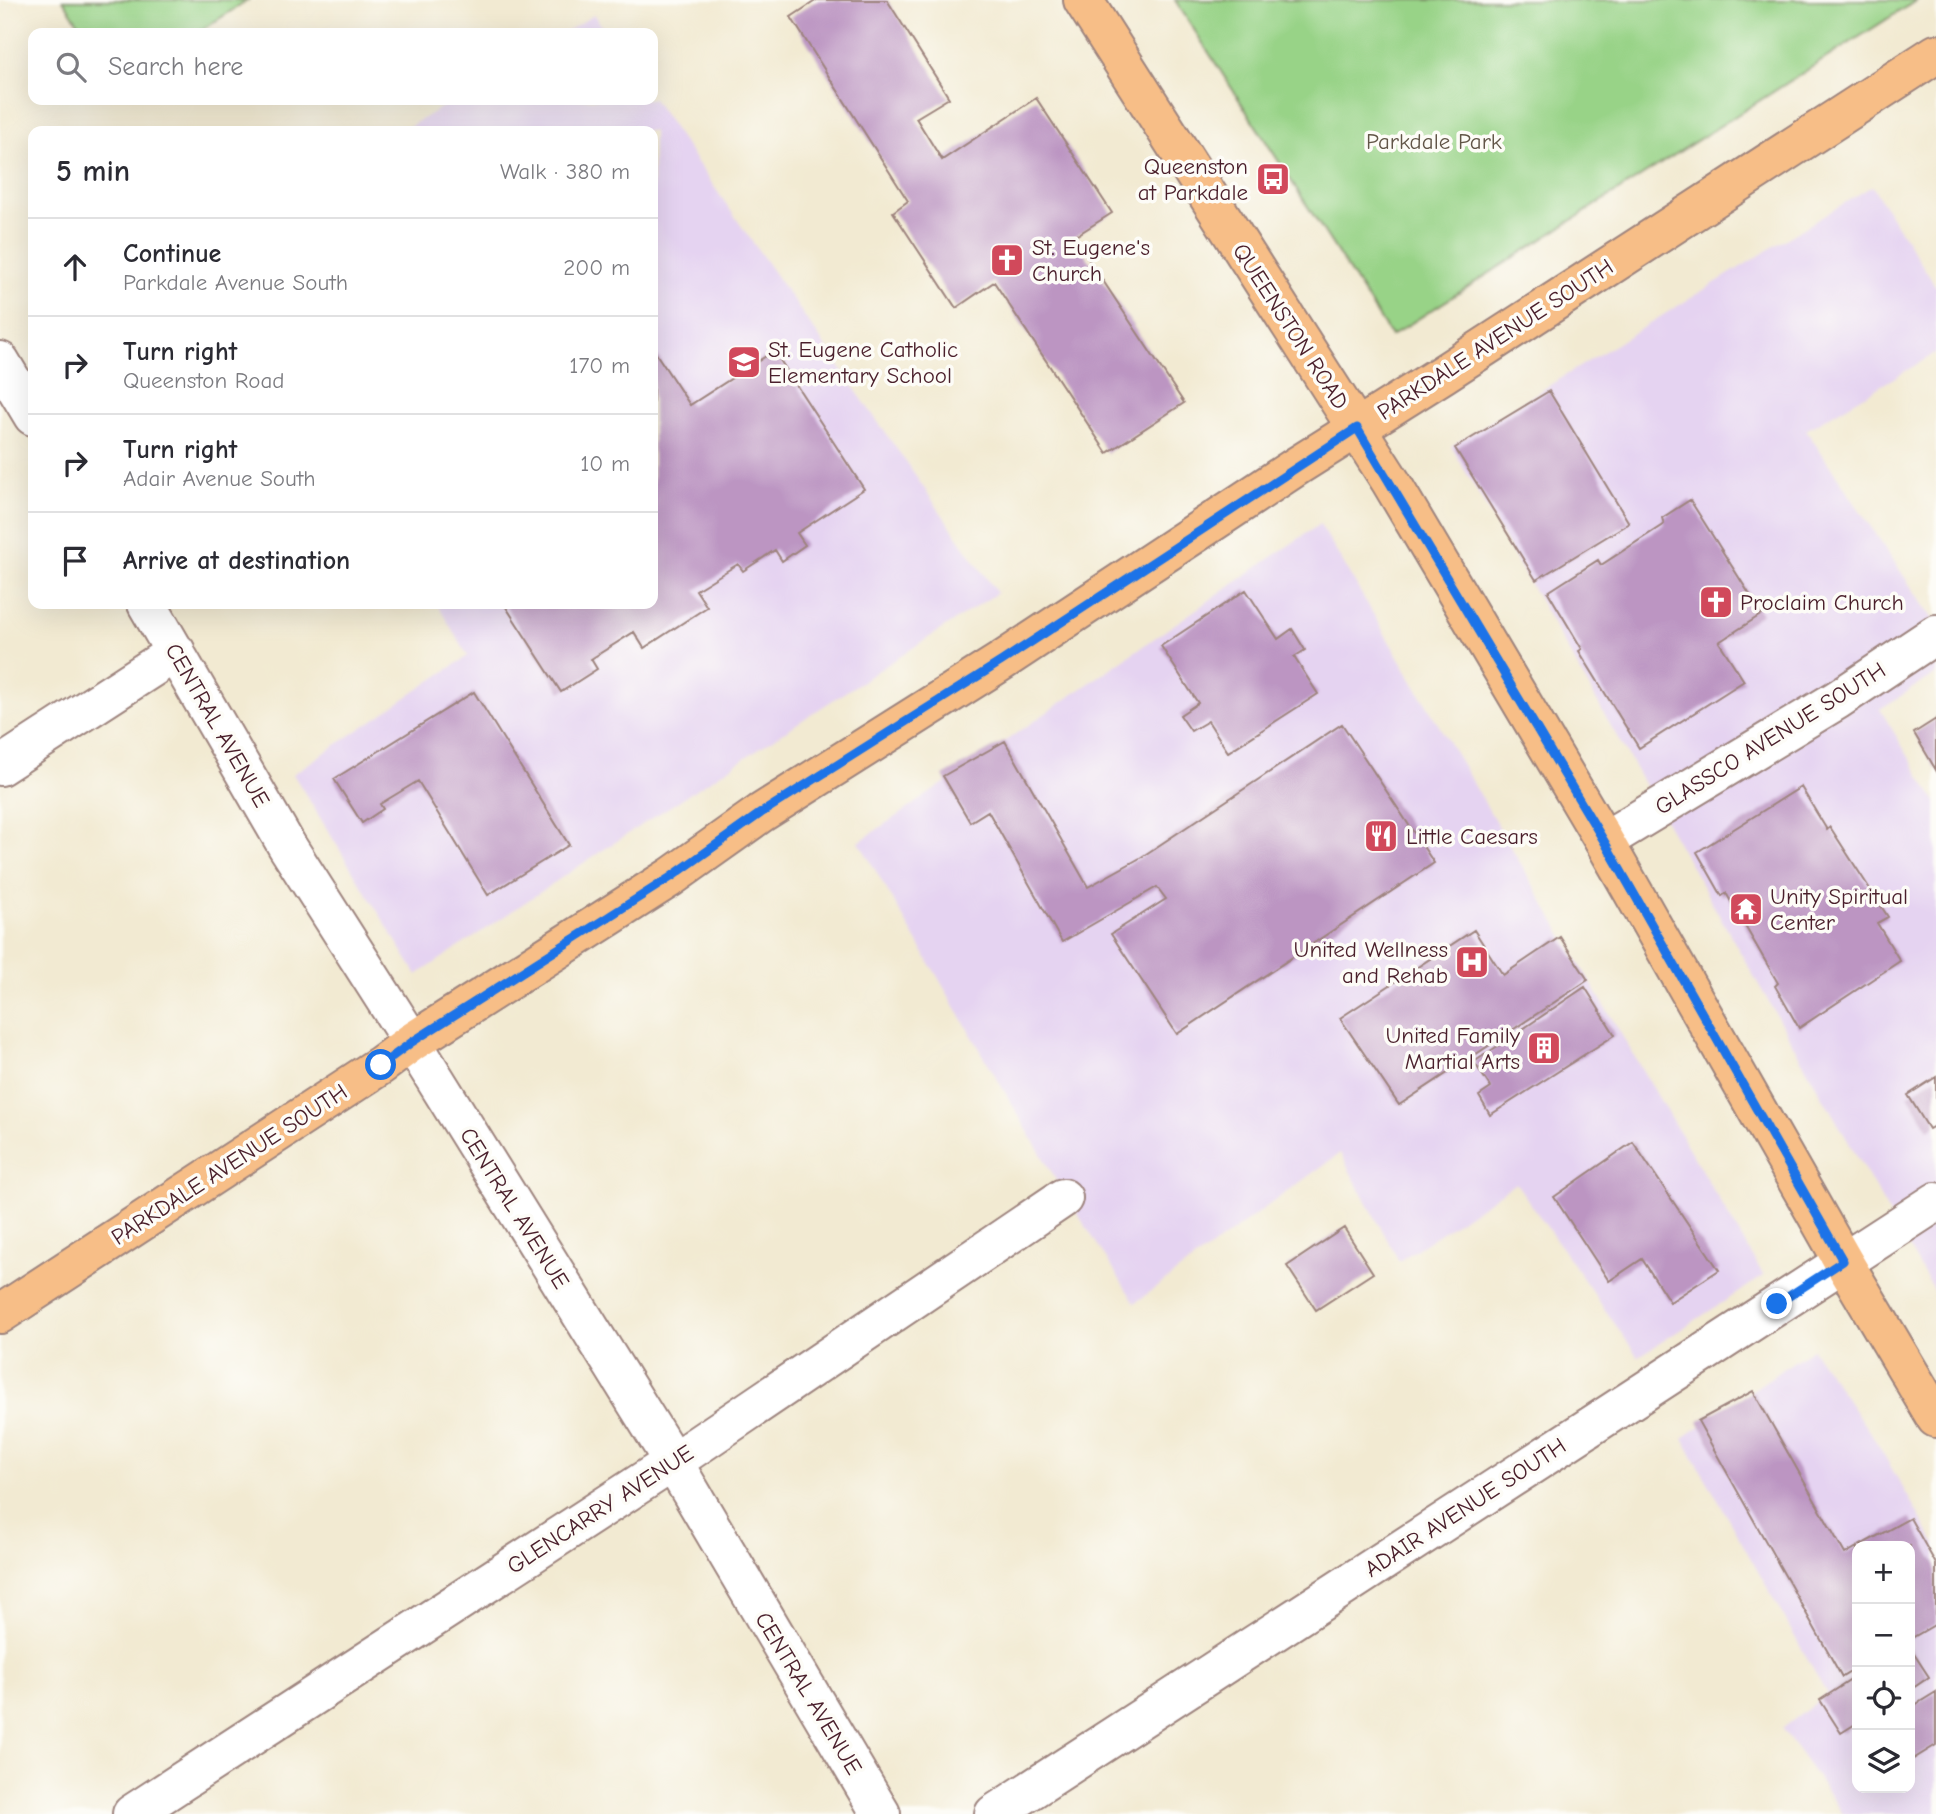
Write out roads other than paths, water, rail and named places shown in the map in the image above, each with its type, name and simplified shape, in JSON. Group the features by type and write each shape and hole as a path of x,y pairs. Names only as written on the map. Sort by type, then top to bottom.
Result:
{"main road":[{"name":"QUEENSTON ROAD","path":"1083,0 1357,428 1604,841 1843,1261 1936,1418"},
{"name":"PARKDALE AVENUE SOUTH","path":"0,1314 381,1065 412,1042 671,877 761,813 1002,661 1936,54"}],"street":[{"path":"0,361 28,408"},
{"name":"CENTRAL AVENUE","path":"150,609 287,846 673,1462 881,1814"},
{"name":"GLASSCO AVENUE SOUTH","path":"1604,841 1837,700 1936,634"},
{"path":"0,766 176,652"},
{"name":"GLENCARRY AVENUE","path":"132,1814 673,1462 1063,1198"},
{"name":"ADAIR AVENUE SOUTH","path":"994,1814 1936,1202"}],"place":[{"name":"Queenston at Parkdale","path":"1273,179"},
{"name":"St. Eugene's Church","path":"1007,260"},
{"name":"St. Eugene Catholic Elementary School","path":"744,362"},
{"name":"Proclaim Church","path":"1716,602"},
{"name":"Little Caesars","path":"1381,836"},
{"name":"Unity Spiritual Center","path":"1746,909"},
{"name":"United Wellness and Rehab","path":"1472,962"},
{"name":"United Family Martial Arts","path":"1544,1048"}],"park label":[{"name":"Parkdale Park","path":"1434,141"}]}
